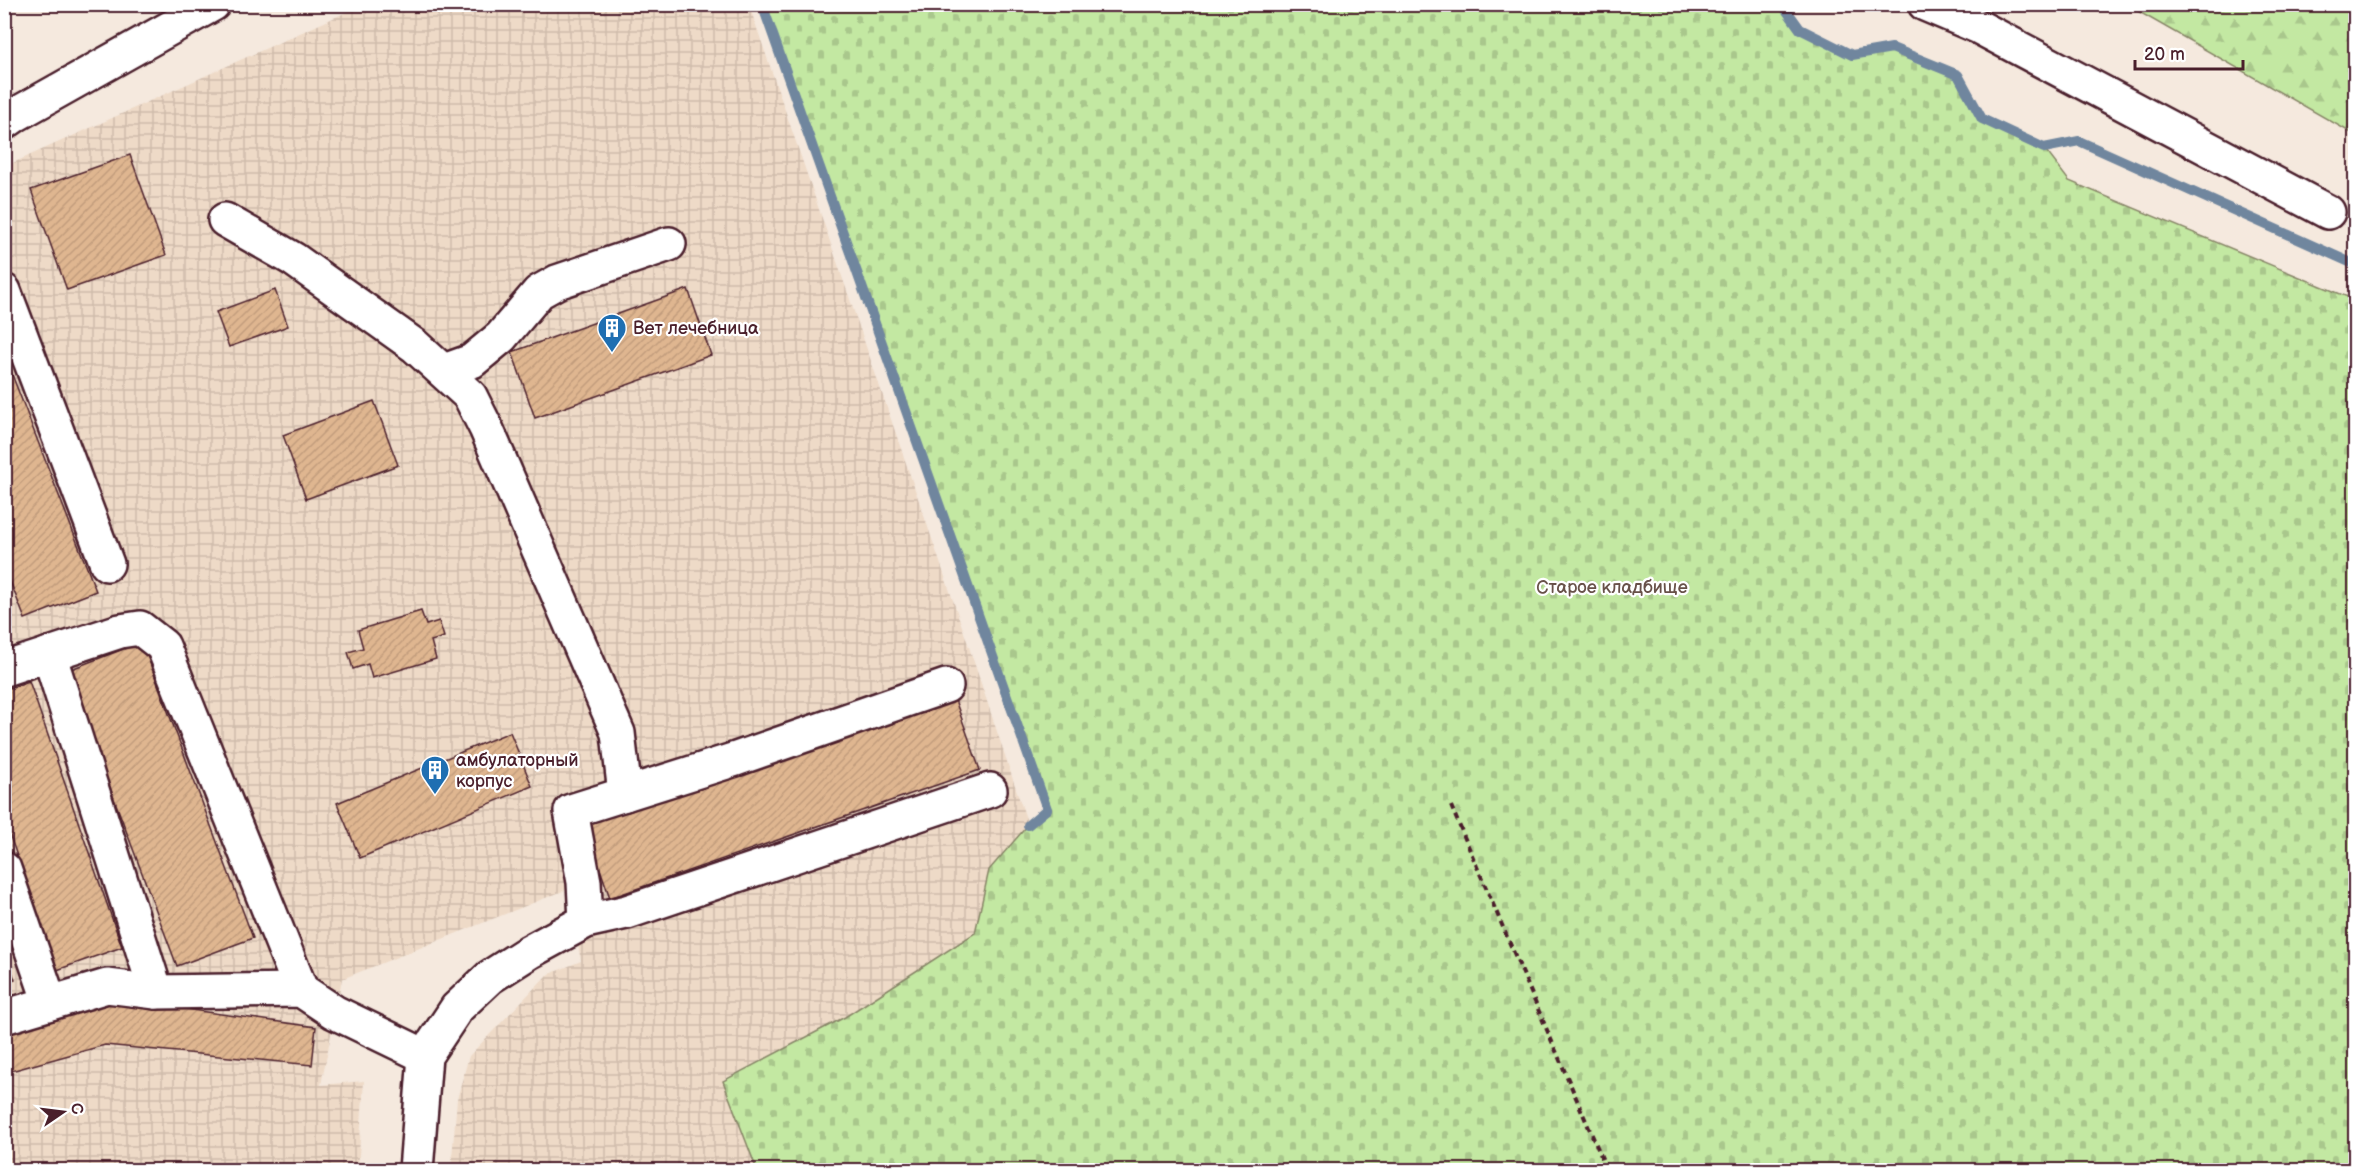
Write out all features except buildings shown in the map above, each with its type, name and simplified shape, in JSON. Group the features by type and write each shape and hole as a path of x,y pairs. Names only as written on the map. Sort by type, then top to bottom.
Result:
{"street":[{"path":"4,123 213,4"},
{"path":"1925,4 1977,26 2328,212"},
{"path":"225,220 293,258 415,346 470,396 618,733 625,794"},
{"path":"444,371 472,361 501,337 539,292 557,282 669,244"},
{"path":"4,291 107,564"},
{"path":"4,669 120,631 140,628 163,646 301,990 334,1012 425,1056"},
{"path":"49,654 156,992"},
{"path":"586,921 584,882 571,811 736,759 946,686"},
{"path":"416,1170 425,1056 457,1008 490,977 529,952 586,921 627,912 990,790"},
{"path":"4,869 50,1003"},
{"path":"4,1017 107,986 156,992 301,990"}],"path":[{"path":"1451,806 1607,1170"}],"shaded area":[{"path":"362,5 749,5 968,644 1028,825 989,870 975,933 845,1017 723,1080 757,1170 451,1170 457,1099 469,1056 547,975 581,961 568,889 342,979 321,1085 364,1081 358,1170 5,1170 4,167"}],"green space":[{"name":"Старое кладбище","path":"762,5 1782,5 1800,29 1852,55 1892,48 1958,75 1982,119 2044,148 2069,181 2355,300 2355,1170 757,1170 723,1081 845,1017 975,933 989,870 1028,825 1047,808"},
{"path":"2127,5 2355,5 2355,135"}],"waterway":[{"path":"762,4 1047,809 1028,825"},
{"path":"1782,4 1800,29 1852,55 1892,48 1958,75 1982,119 2044,148 2079,141 2356,265"}],"place":[{"name":"Вет лечебница","path":"612,354"},
{"name":"амбулаторный корпус","path":"435,796"}]}
